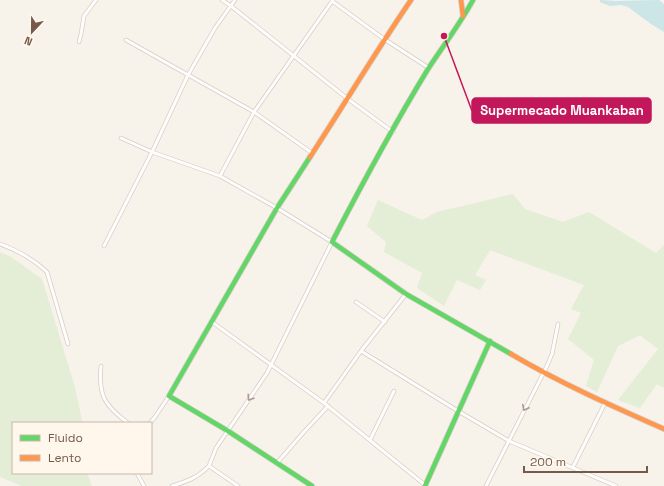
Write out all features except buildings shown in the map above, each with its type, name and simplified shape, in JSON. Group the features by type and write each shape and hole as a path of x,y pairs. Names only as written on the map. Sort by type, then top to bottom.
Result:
{"street":[{"path":"79,42 84,16 96,0"},
{"path":"222,0 348,99 393,132"},
{"path":"104,246 152,152 188,75 215,28 235,0"},
{"path":"220,176 254,112 333,0 384,39 430,68"},
{"path":"151,422 169,396 277,208 348,99 384,39 411,0"},
{"path":"172,486 191,480 209,466 216,448 267,373 356,196 430,68 463,18 473,1 462,0 463,18"},
{"path":"126,40 254,112 312,153"},
{"path":"121,138 152,152 220,176 277,208 332,242 406,294 490,341 543,373 604,403 664,428"},
{"path":"0,244 17,251 40,265 47,272 68,344"},
{"path":"324,403 406,294"},
{"path":"356,302 385,322"},
{"path":"212,322 328,406 425,486 490,341"},
{"path":"486,486 552,354 558,324"},
{"path":"361,352 509,441 616,486"},
{"path":"101,366 100,384 105,401 114,413 127,422"},
{"path":"370,440 394,391"},
{"path":"169,396 228,431 276,464 312,486"},
{"path":"573,467 604,403"},
{"path":"276,464 303,432 328,406"},
{"path":"209,466 238,486"},
{"path":"138,474 144,486"}],"green space":[{"path":"513,194 525,209 563,222 589,212 656,253 664,245 664,388 657,384 640,408 618,400 658,349 640,335 618,346 597,392 586,386 594,360 568,339 581,313 571,309 584,285 490,250 475,275 486,280 480,290 457,280 444,306 417,288 422,273 384,252 386,242 367,226 378,200 422,220 437,212"},
{"path":"0,252 11,257 42,279 74,384 82,420 82,422 12,422 12,474 87,474 92,486 22,486 0,477"}],"water":[{"path":"600,0 659,0 664,4 664,32 628,7 621,5 610,6 600,2"}],"traffic: fast":[{"path":"473,0 428,69 332,242 406,294 511,354"},
{"path":"310,157 277,208 169,396 228,431 312,486"},
{"path":"425,486 490,341"}],"traffic: slow":[{"path":"310,157 411,0"},
{"path":"461,0 463,16"},
{"path":"511,354 567,384 664,429"}],"place":[{"name":"Supermecado Muankaban","path":"444,36"}]}
